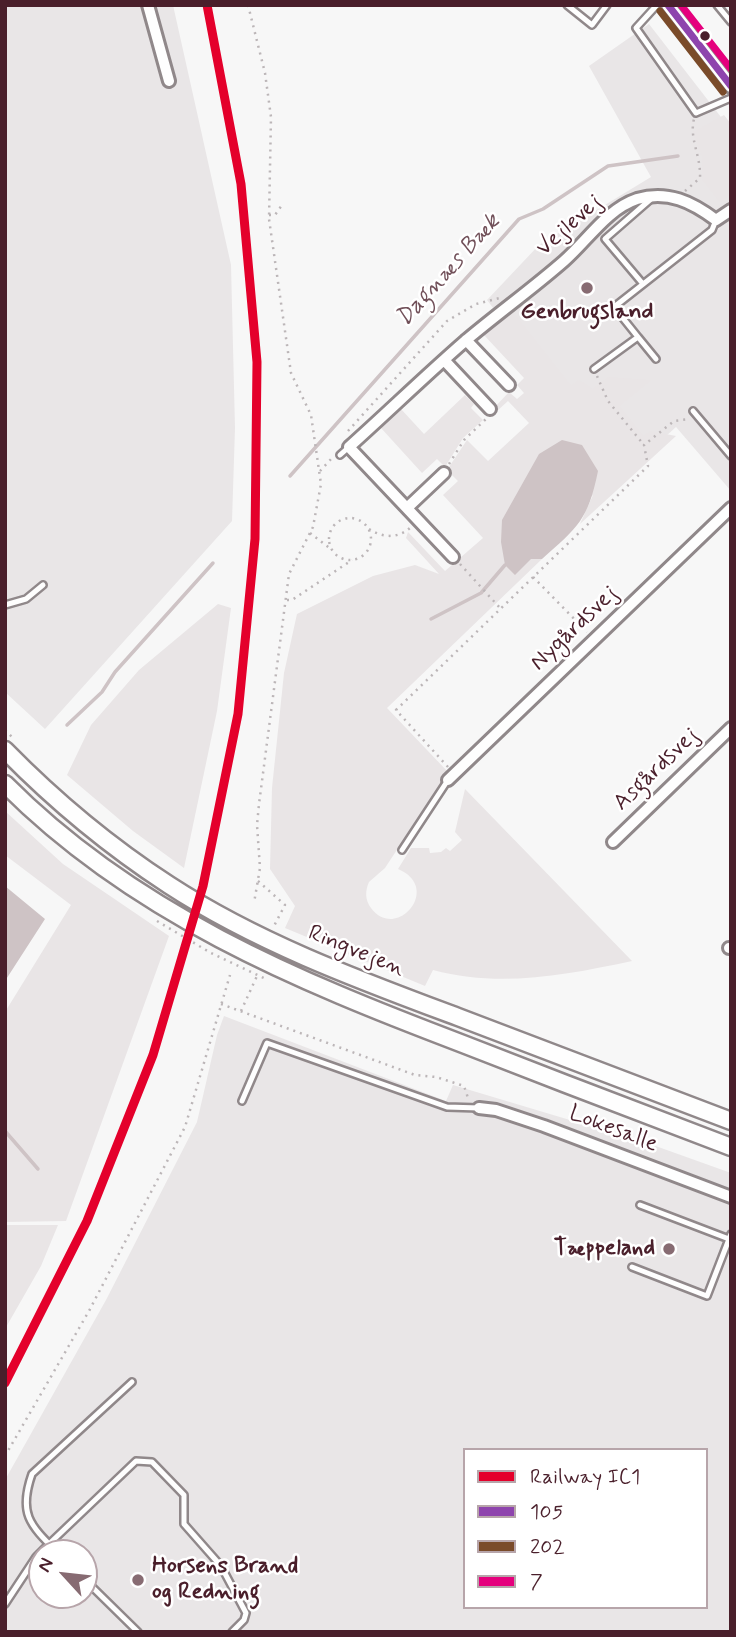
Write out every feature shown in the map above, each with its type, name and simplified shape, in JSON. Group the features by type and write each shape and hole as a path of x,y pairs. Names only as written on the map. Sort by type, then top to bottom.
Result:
{"main road":[{"name":"Ringvejen","path":"10,745 65,807 112,845 170,886 257,935 353,977 731,1121"},
{"name":"Ringvejen","path":"5,784 162,916 213,946 731,1147"}],"street":[{"path":"148,5 169,81"},
{"path":"671,6 731,86"},
{"name":"Vejlevej","path":"349,447 443,360 517,300 628,203 655,196 679,199 727,214"},
{"path":"466,340 509,385"},
{"path":"443,360 490,409"},
{"path":"349,447 453,557"},
{"path":"407,508 444,473"},
{"name":"Nygårdsvej","path":"452,777 731,508"},
{"name":"Asgårdsvej","path":"613,842 731,728"},
{"name":"Lokesalle","path":"476,1108 496,1110 544,1126 731,1197"}],"lane":[{"path":"567,5 592,25 607,5"},
{"path":"657,5 636,28 696,113 731,99"},
{"path":"717,5 731,22"},
{"path":"643,284 604,239 655,196"},
{"name":"Vejlevej","path":"638,338 614,307 712,230 727,214"},
{"path":"594,369 638,338 656,359"},
{"path":"693,411 731,456"},
{"path":"340,455 349,447"},
{"path":"5,605 26,599 43,585"},
{"path":"402,850 452,777"},
{"path":"242,1101 267,1043 447,1107 476,1108"},
{"path":"632,1267 707,1296 730,1236 640,1205"},
{"path":"45,1539 26,1514 25,1495 32,1474 132,1382"},
{"path":"54,1539 136,1461 152,1462 184,1495 184,1524 221,1566 246,1613 232,1632"},
{"path":"5,1604 28,1570"},
{"path":"98,1592 138,1632"}],"path":[{"path":"247,5 265,73 271,117 269,215 291,373 312,424 320,471 319,504 310,533 289,574 285,600 257,825 260,868 254,903"},
{"path":"679,199 700,178 701,159 691,132 696,113"},
{"path":"269,215 275,215 282,205"},
{"path":"346,433 447,321 476,304 507,296 517,300"},
{"path":"452,777 396,710 649,466 644,445 608,401 594,369"},
{"path":"444,473 464,440 493,412 490,409"},
{"path":"644,445 674,421 699,418"},
{"path":"320,471 334,456 340,455"},
{"path":"332,550 329,533 341,520 359,520 382,536 394,536 407,531 418,520"},
{"path":"285,600 292,600 367,551 371,540 368,528"},
{"path":"310,533 341,558 352,560"},
{"path":"453,557 500,609"},
{"path":"533,577 594,640"},
{"path":"5,730 10,745"},
{"path":"258,881 285,905 273,928"},
{"path":"162,916 213,946"},
{"path":"5,1456 89,1311 186,1127 230,975"},
{"path":"241,1011 258,975"},
{"path":"221,1004 415,1075 449,1080 464,1086 476,1108"}],"shaded area":[{"path":"5,5 173,5 231,265 235,428 232,521 45,729 5,692"},
{"path":"649,24 731,130 731,491 676,427 622,476 487,300 539,245 651,177 589,66"},
{"path":"724,115 731,124 731,194 720,202 702,179 702,157 693,132"},
{"path":"511,310 571,386 579,380 593,389 609,377 651,380 619,406 643,436 651,431 676,436 580,524 593,495 531,559 542,559 387,708 448,772 385,868 369,882 367,899 371,908 381,917 392,919 402,916 411,908 416,899 416,888 411,878 398,869 411,848 429,848 430,853 441,852 446,848 450,851 462,840 455,832 465,789 632,961 533,978 483,978 433,970 425,986 285,928 295,906 270,869 272,788 284,673 297,614 373,576 415,565 439,574 406,538 408,532 445,571 483,538 443,495 458,481 447,470 467,440 488,461 529,423 508,401 496,412 493,409 509,392 517,399 524,393 517,385 524,378 483,334"},
{"path":"465,395 474,404 471,408 483,420 463,438 445,467 437,459 422,473 381,428 401,409 424,434"},
{"path":"562,440 582,445 598,471 590,501 580,521 565,539 542,559 531,559 515,575 505,565 501,542 502,520 539,454"},
{"path":"218,604 231,608 217,711 184,868 133,831 67,775 91,725 139,670"},
{"path":"5,811 63,864 169,936 66,1221 5,1222 5,1012 71,905 5,855"},
{"path":"5,886 45,919 5,981"},
{"path":"224,1016 446,1101 453,1085 650,1144 731,1173 731,1632 5,1632 5,1480 106,1300 197,1122"},
{"path":"5,1225 58,1225 41,1266 5,1329"}],"waterway":[{"name":"Dagnæs Bæk","path":"290,476 519,219 543,209 608,166 678,156"},
{"name":"Dagnæs Bæk","path":"67,725 102,692 115,672 213,563"},
{"path":"431,619 481,593 505,565"},
{"path":"5,1131 38,1169"}],"rail line":[{"name":"IC1","path":"5,1383 87,1221 153,1055 203,886 238,714 255,539 257,362 241,184 207,5"}],"transit line":[{"name":"105","path":"668,5 731,86"},
{"name":"7","path":"681,5 731,69"},
{"name":"202","path":"660,11 723,92"}],"place":[{"name":"Genbrugsland","path":"587,288"},
{"name":"Tæppeland","path":"669,1249"},
{"name":"Horsens Brand og Redning","path":"138,1580"}]}
